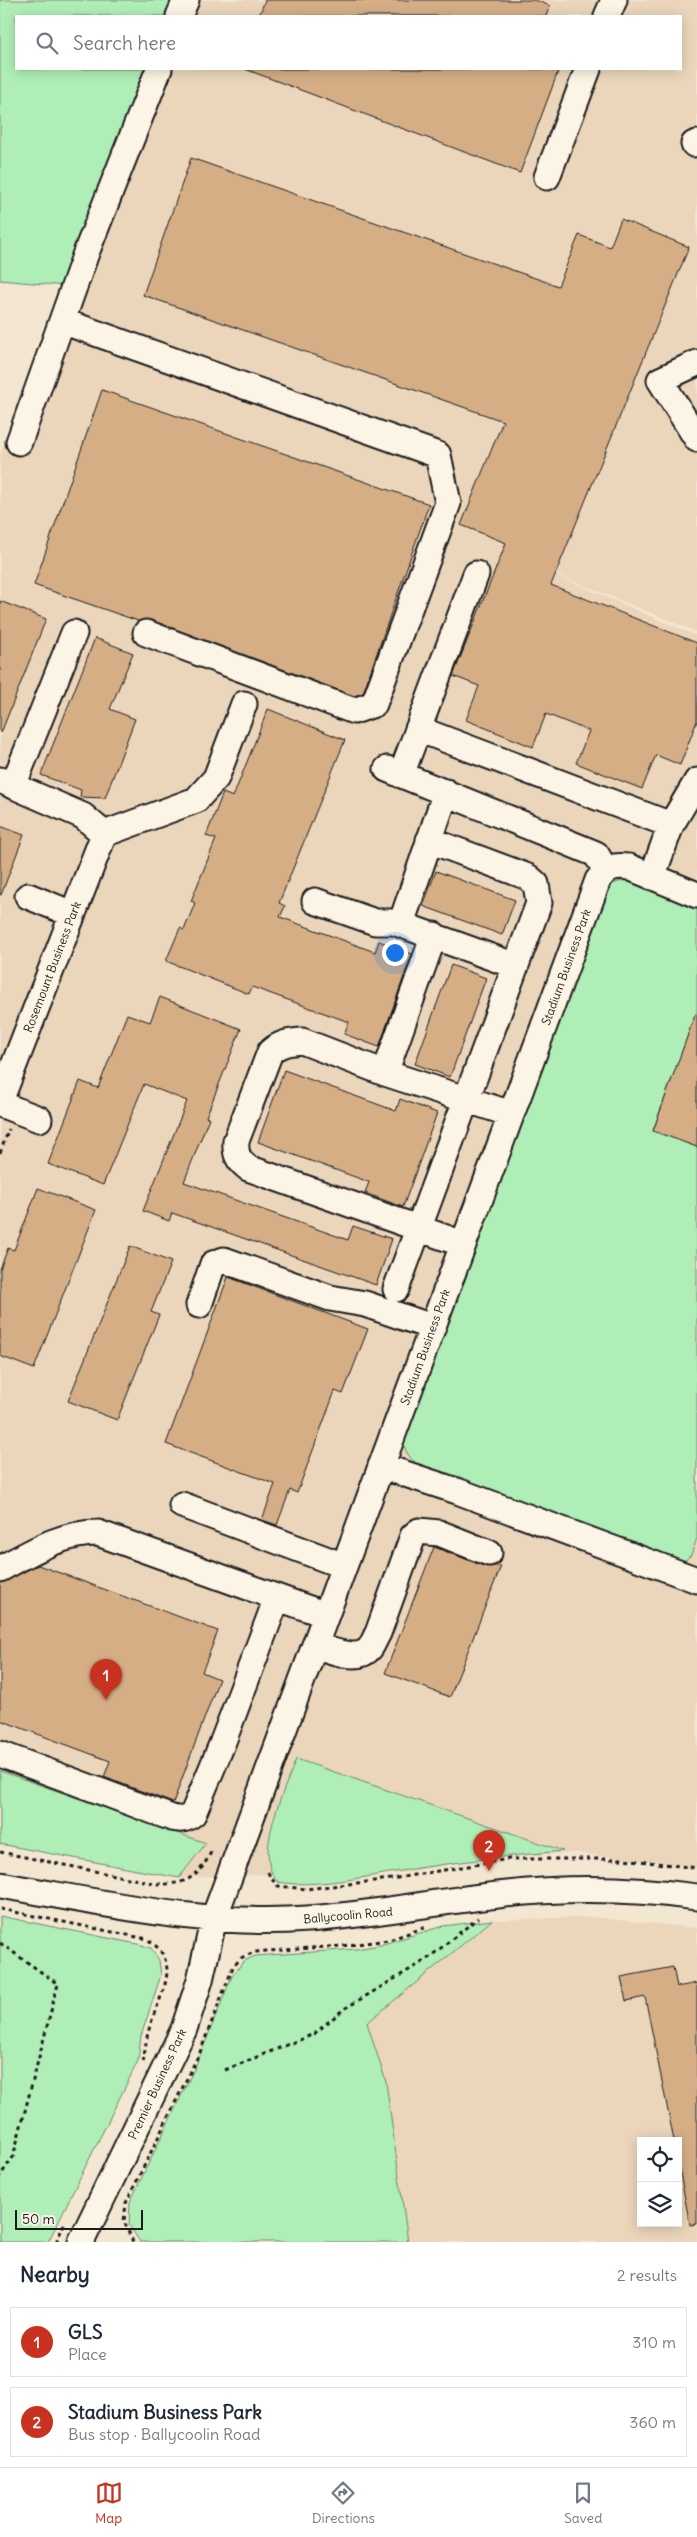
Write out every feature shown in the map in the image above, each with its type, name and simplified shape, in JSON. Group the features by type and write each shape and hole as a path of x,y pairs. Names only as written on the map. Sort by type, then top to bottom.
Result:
{"street":[{"path":"179,15 186,0"},
{"path":"608,15 614,0"},
{"path":"19,442 62,321 159,70"},
{"path":"547,176 588,70"},
{"path":"62,321 438,455 448,503 374,704 354,711 146,633"},
{"path":"697,363 660,380 697,439"},
{"path":"476,574 418,729 394,772 596,854 605,869 618,866 697,895"},
{"path":"74,633 7,783 83,816 104,834 196,800 216,778 244,704"},
{"path":"418,729 671,825"},
{"path":"652,877 671,825 697,781"},
{"path":"400,924 446,792"},
{"name":"Rosemount Business Park","path":"0,1102 104,834"},
{"path":"396,1289 539,903 536,884 528,877 430,840"},
{"name":"Stadium Business Park","path":"214,1918 598,880 605,869"},
{"path":"28,896 72,914"},
{"path":"315,901 375,922 400,924 516,966"},
{"path":"385,1073 434,935"},
{"path":"463,1244 248,1168 239,1160 236,1141 270,1052 278,1044 302,1041 385,1073 467,1098 511,1114"},
{"path":"0,1102 39,1119"},
{"path":"199,1305 213,1264 224,1260 330,1298 365,1304 432,1327"},
{"path":"381,1466 457,1491 697,1580"},
{"path":"182,1505 344,1566"},
{"path":"315,1645 351,1655 364,1653 370,1648 378,1634 413,1536 419,1532 440,1533 489,1552"},
{"path":"0,1569 55,1540 84,1533 98,1533 326,1615"},
{"path":"0,1754 172,1818 181,1820 188,1818 192,1814 222,1744 277,1598"},
{"name":"Ballycoolin Road","path":"0,1885 214,1918 305,1920 407,1909 498,1895 571,1890 643,1890 697,1897"},
{"name":"Premier Business Park","path":"81,2242 184,2029 200,1980 214,1918"}],"path":[{"path":"0,1852 158,1884 174,1885 187,1881 198,1872 212,1852"},
{"path":"268,1872 278,1886 306,1889 391,1879 508,1859 623,1859 697,1868"},
{"path":"0,1909 147,1939 164,1954 168,1966 167,1979 150,2027 143,2064 138,2073"},
{"path":"225,2070 314,2034 344,2009 426,1960 481,1916 472,1917"},
{"path":"133,2242 124,2221 126,2203 200,2052 233,1967 241,1958 254,1952 341,1946 388,1940 432,1925"},
{"path":"0,1943 58,1984 13,2158 0,2176"},
{"path":"56,2242 69,2215"}],"shaded area":[{"path":"176,0 697,0 697,632 510,555 697,636 697,1867 578,1853 486,1857 404,1873 288,1873 179,1878 206,1843 0,1771 0,455 150,70 682,70 682,15 170,15"},
{"path":"591,1917 697,1928 697,2242 408,2242 386,2082 367,2023 492,1920"}],"green space":[{"path":"0,0 176,0 170,15 15,15 15,70 150,70 65,286 0,280"},
{"path":"633,878 697,904 697,1011 653,1130 697,1147 697,1538 691,1555 682,1563 423,1468 413,1461 407,1453 402,1433 562,1004 612,884"},
{"path":"296,1759 563,1851 454,1863 347,1880 310,1884 278,1882 271,1870 268,1856 269,1839 279,1804"},
{"path":"0,1771 206,1843 179,1878 0,1844"},
{"path":"0,1916 142,1945 151,1948 159,1960 161,1975 141,2036 138,2061 48,2242 0,2242"},
{"path":"492,1920 367,2023 386,2082 408,2242 140,2242 129,2225 130,2202 196,2065 232,1976 244,1961 255,1956 356,1949 380,1945 443,1926"}],"building":[{"path":"265,0 535,0 550,6 546,15 259,15"},
{"path":"248,70 559,70 520,173"},
{"path":"191,158 558,286 579,235 610,247 621,219 689,247 551,585 697,643 697,721 680,765 656,755 642,789 576,763 589,731 546,714 533,747 466,720 479,686 453,676 506,543 461,525 503,421 143,295"},
{"path":"102,390 429,504 363,693 354,696 151,620 138,621 34,585"},
{"path":"0,601 46,619 1,733 0,733"},
{"path":"95,638 133,653 110,709 135,719 105,798 80,797 81,790 41,775"},
{"path":"268,709 345,740 279,903 285,906 280,917 375,952 379,941 412,954 379,1047 344,1034 349,1022 252,987 249,994 166,961 180,928 184,930 195,903 191,901 216,839 206,836 223,793 233,797"},
{"path":"0,826 24,835 1,895 0,895"},
{"path":"436,871 515,900 502,935 423,906"},
{"path":"451,965 486,978 450,1077 415,1064"},
{"path":"160,997 241,1029 206,1117 209,1118 184,1182 348,1240 353,1226 392,1239 376,1285 172,1213 169,1221 143,1211 187,1101 144,1084 103,1185 48,1164 80,1081 98,1088 127,1014 150,1022"},
{"path":"695,1015 697,1015 697,1147 653,1131"},
{"path":"284,1070 396,1111 400,1099 437,1113 403,1207 365,1193 369,1182 258,1142"},
{"path":"38,1188 96,1210 34,1369 0,1356 0,1269 8,1248 14,1250"},
{"path":"130,1246 171,1262 151,1312 159,1315 117,1420 68,1401"},
{"path":"228,1277 368,1329 343,1394 335,1391 297,1493 290,1490 277,1525 262,1520 275,1484 166,1444"},
{"path":"434,1547 484,1566 501,1566 450,1697 385,1673"},
{"path":"38,1565 218,1631 202,1672 219,1679 173,1803 104,1777 110,1761 0,1720 0,1583"},
{"path":"673,1967 677,1987 697,1983 697,2224 690,2225 682,2184 682,2137 673,2137 645,1997 626,2001 621,1977"}],"place":[{"name":"GLS","path":"106,1700"},
{"name":"Stadium Business Park","path":"489,1871"}]}
